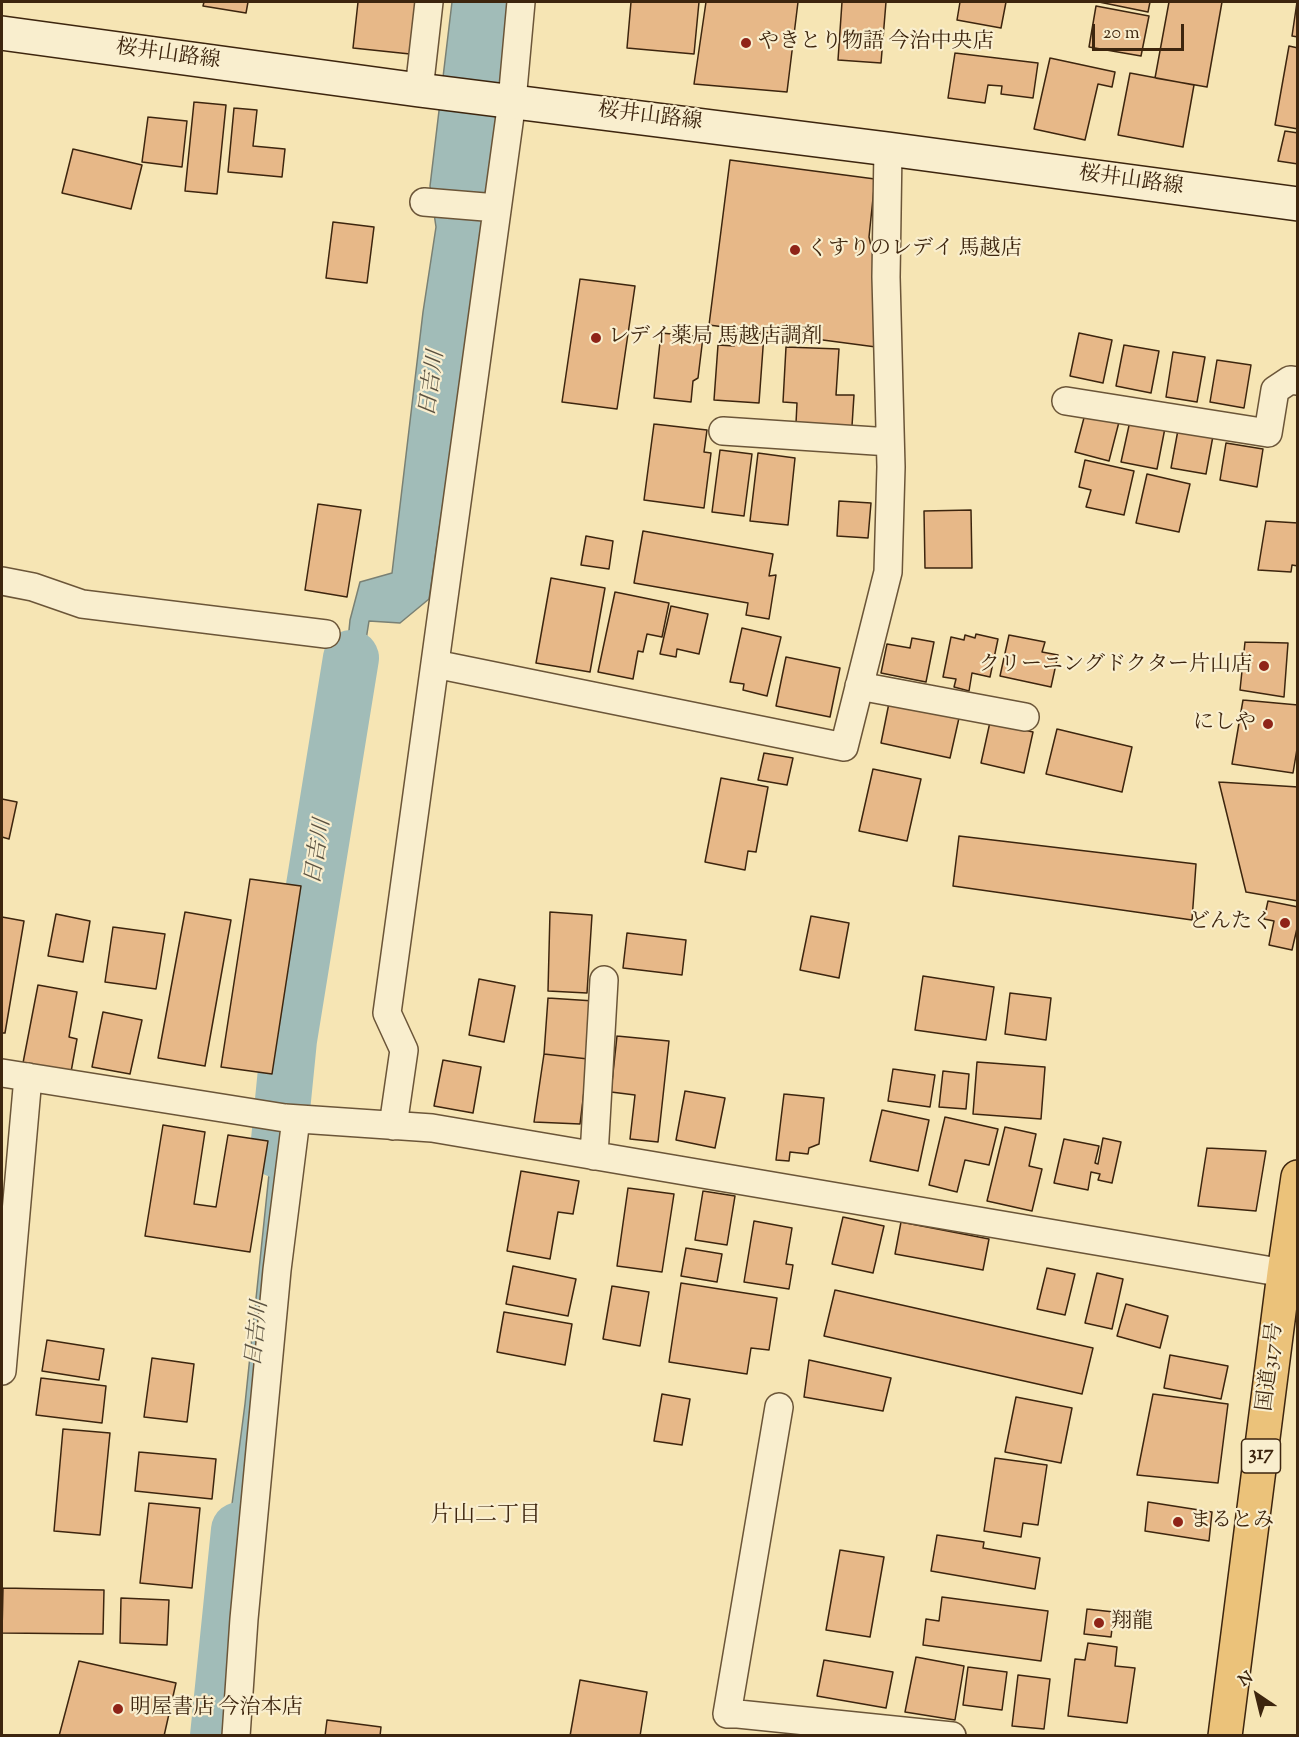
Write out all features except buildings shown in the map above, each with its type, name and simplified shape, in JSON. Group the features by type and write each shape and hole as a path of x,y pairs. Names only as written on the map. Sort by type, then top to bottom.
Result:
{"highway":[{"name":"国道317号","path":"1225,1736 1298,1177"}],"main road":[{"name":"桜井山路線","path":"2,33 420,90 1298,204"}],"street":[{"path":"420,90 429,2"},
{"path":"393,1126 404,1050 387,1013 511,101 521,2"},
{"path":"435,664 844,747 888,572 890,442 886,277 888,149"},
{"path":"424,202 496,208"},
{"path":"1066,401 1268,433 1275,390 1290,380 1298,381"},
{"path":"723,431 890,442"},
{"path":"2,581 33,587 82,604 326,634"},
{"path":"859,686 1025,717"},
{"path":"594,1156 604,980"},
{"path":"2,1073 282,1117 432,1128 1284,1273"},
{"path":"2,1371 28,1077"},
{"path":"236,1736 244,1619 276,1281 282,1117"},
{"path":"724,1725 778,1407"},
{"path":"724,1725 738,1714 952,1736"}],"water":[{"path":"452,2 510,2 489,187 429,599 400,623 369,621 296,1078 282,1150 218,1735 202,1736 219,1623 269,1174 339,732 350,620 360,582 392,573 423,312 436,227 430,186"}],"waterway":[{"name":"日吉川","path":"278,1150 289,1040 351,658"},
{"name":"日吉川","path":"218,1736 239,1530"}],"place":[{"name":"やきとり物語 今治中央店","path":"746,43"},
{"name":"くすりのレデイ 馬越店","path":"795,250"},
{"name":"レデイ薬局 馬越店調剤","path":"596,338"},
{"name":"クリーニングドクター片山店","path":"1264,666"},
{"name":"にしや","path":"1268,724"},
{"name":"どんたく","path":"1285,923"},
{"name":"まるとみ","path":"1178,1522"},
{"name":"翔龍","path":"1099,1623"},
{"name":"明屋書店 今治本店","path":"118,1709"}],"district":[{"name":"片山二丁目","path":"486,1517"}]}
